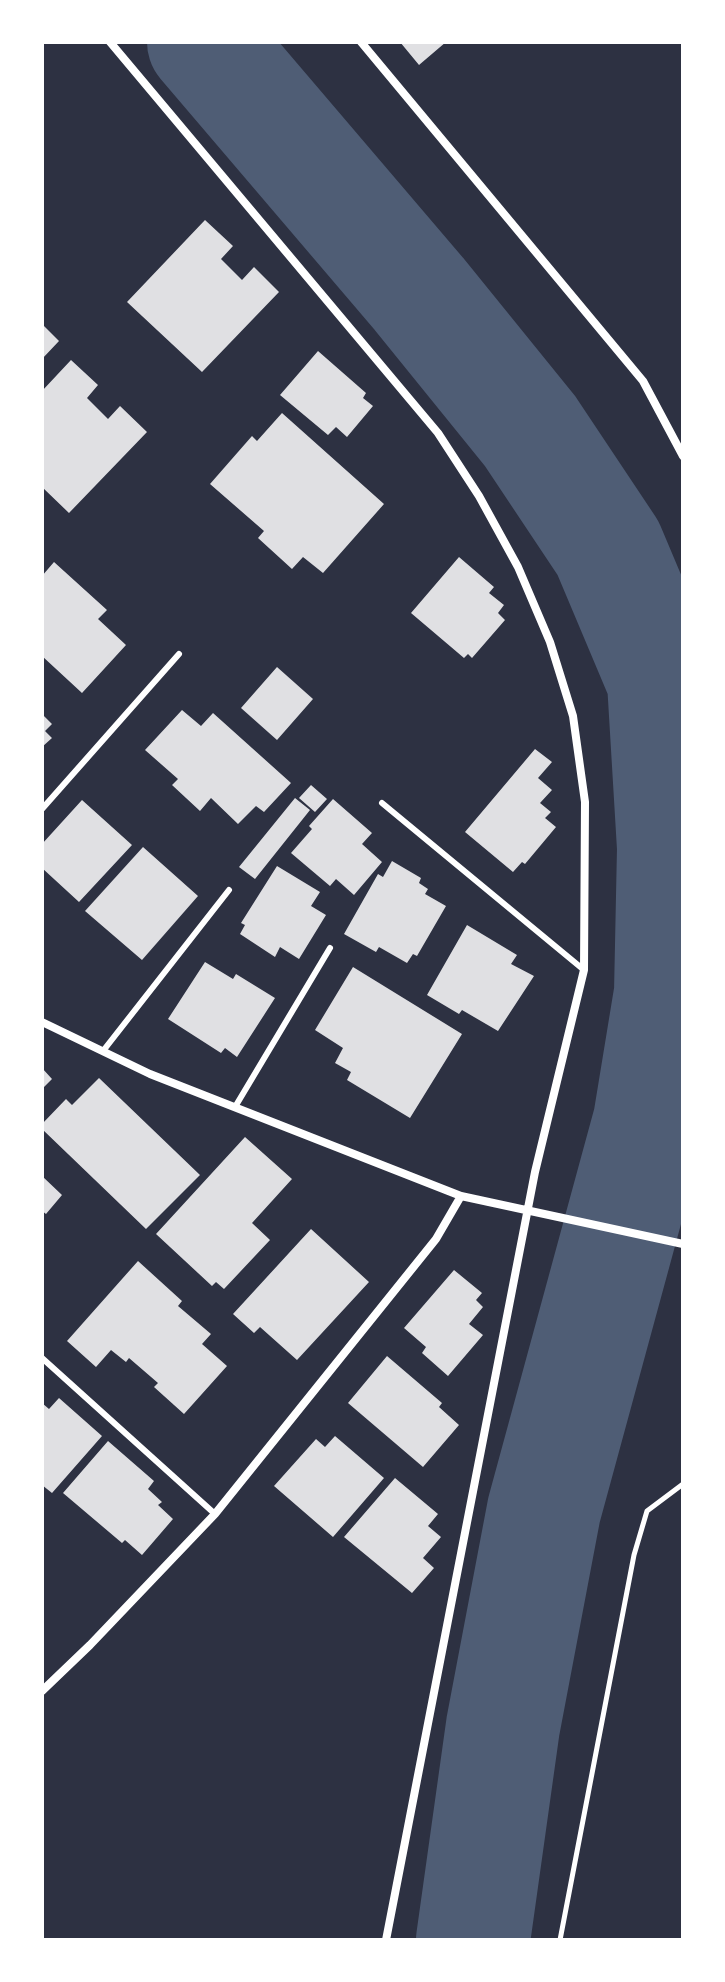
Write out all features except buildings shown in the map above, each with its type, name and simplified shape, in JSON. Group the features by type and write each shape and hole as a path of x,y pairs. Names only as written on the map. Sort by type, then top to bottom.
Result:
{"street":[{"path":"110,42 438,433 479,496 518,567 550,642 573,716 585,802 584,970 535,1172 386,1940"},
{"path":"361,42 643,381 683,456"},
{"path":"42,1022 150,1074 461,1196 683,1244"},
{"path":"42,1691 215,1514 436,1239 461,1196"}],"lane":[{"path":"42,809 179,654"},
{"path":"382,803 584,970"},
{"path":"103,1051 229,890"},
{"path":"235,1107 330,948"},
{"path":"42,1358 215,1514"}],"path":[{"path":"560,1940 634,1555 647,1511 683,1484"}],"waterway":[{"path":"204,42 419,294 530,431 608,548 664,681 674,848 671,993 650,1121 544,1510 503,1726 473,1940"}]}
